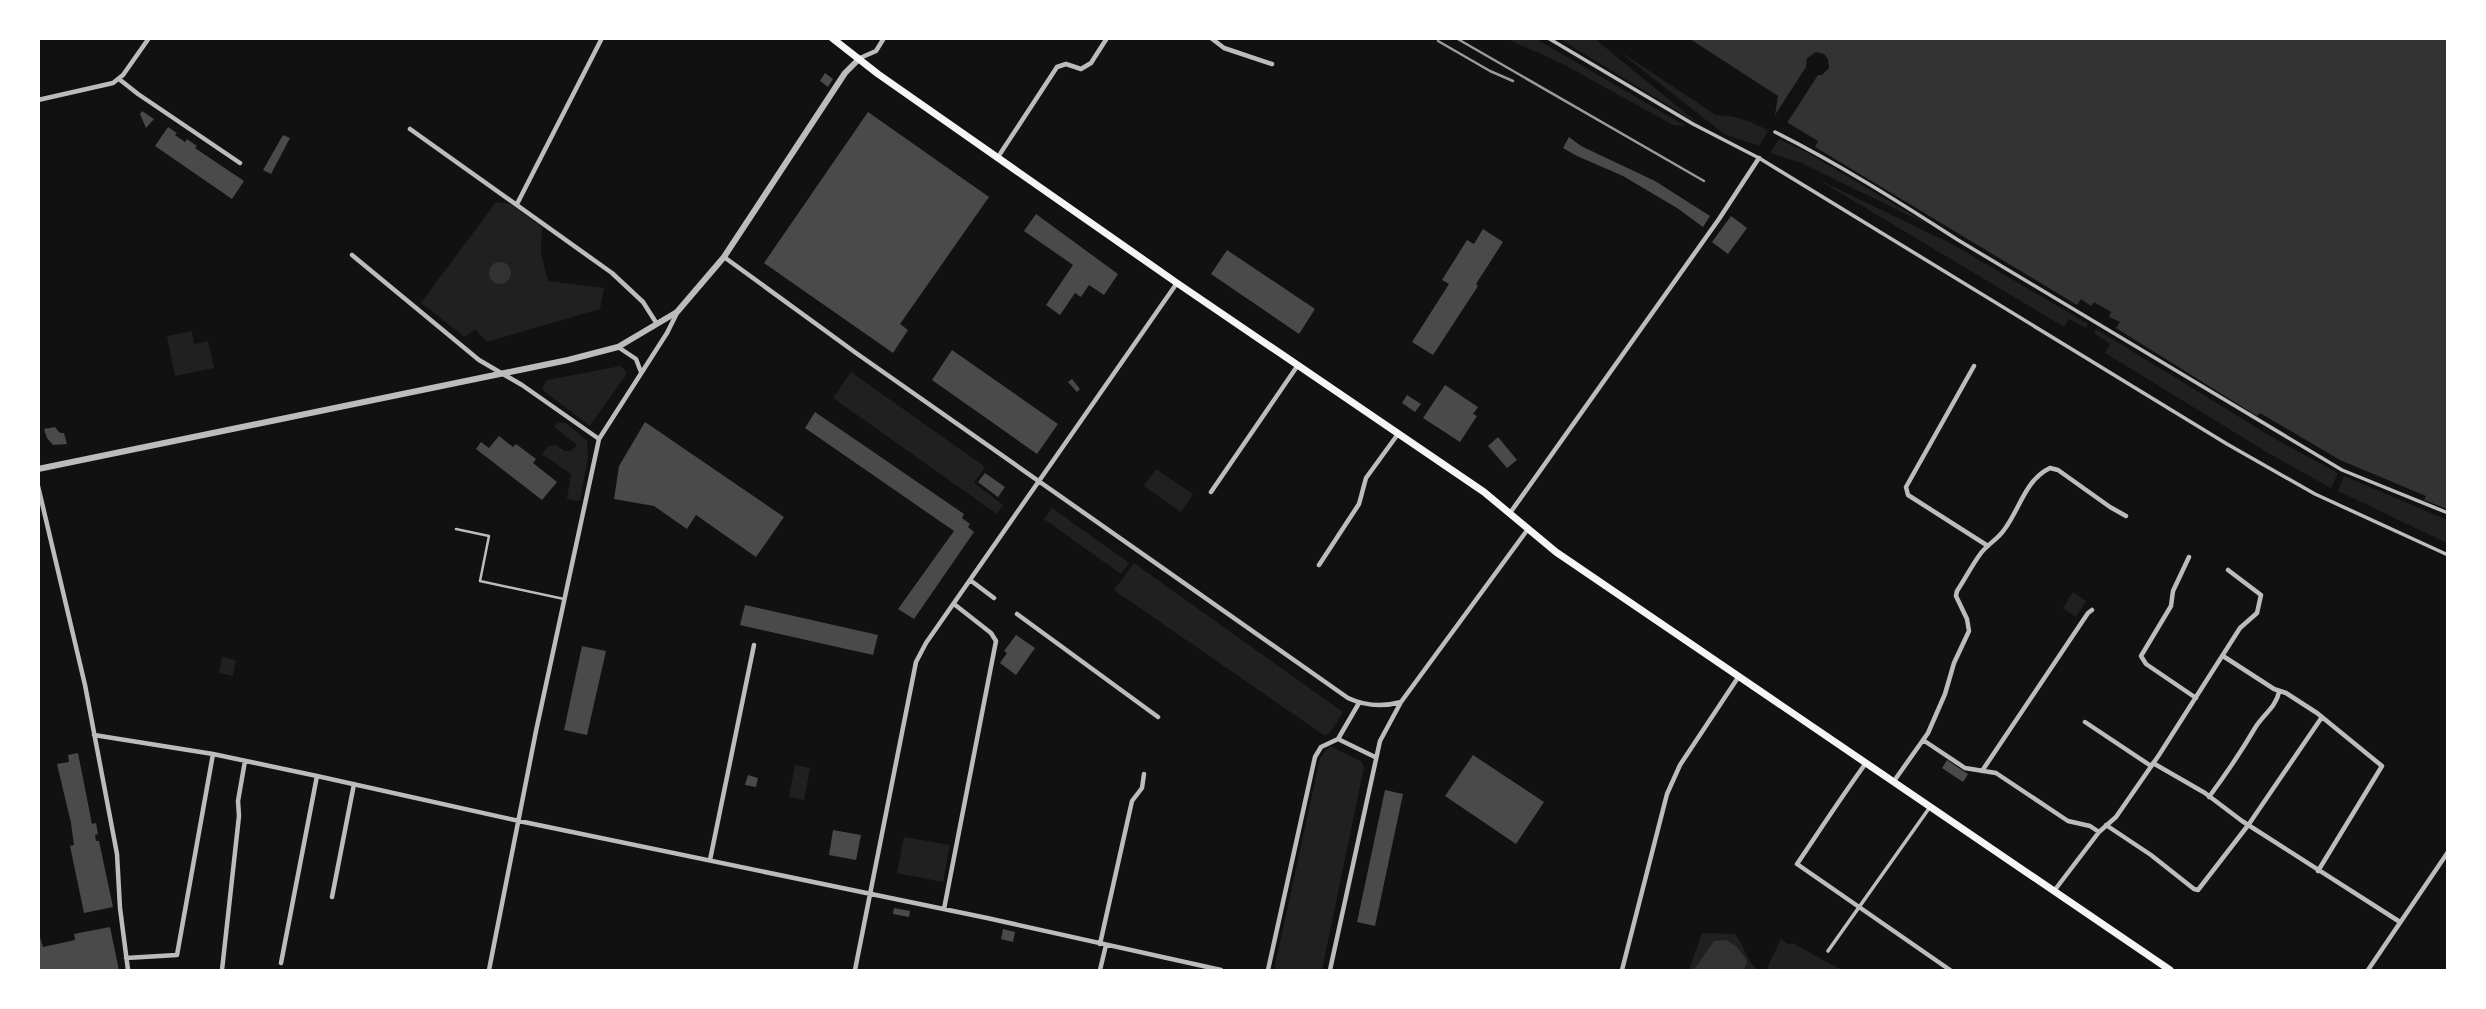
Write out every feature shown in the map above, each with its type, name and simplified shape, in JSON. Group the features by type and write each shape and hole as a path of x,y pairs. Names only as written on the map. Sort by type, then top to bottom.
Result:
{"main road":[{"path":"832,38 1177,283 1484,492 1556,552 2170,971"}],"street":[{"path":"38,100 113,83 119,79 149,38"},
{"path":"517,204 602,38"},
{"path":"489,971 599,439 677,312 723,257 845,73 859,59 876,51 884,38"},
{"path":"998,158 1057,67 1066,64 1080,69 1091,63 1107,38"},
{"path":"1211,38 1224,48 1272,64"},
{"path":"1548,38 1693,124 1759,158 2315,495 2448,555"},
{"path":"119,79 240,163"},
{"path":"410,129 612,273 643,302 657,325"},
{"path":"1776,132 1898,201 1958,240 2342,470 2448,513"},
{"path":"1510,513 1719,219 1759,158"},
{"path":"352,255 480,360 599,439"},
{"path":"723,257 1338,690 1359,703 1389,705 1401,702"},
{"path":"855,971 916,662 926,643 1177,283"},
{"path":"38,470 503,374 618,347 677,312"},
{"path":"618,347 636,359 641,373"},
{"path":"1210,492 1298,365"},
{"path":"1974,366 1906,486 1908,495 1988,546"},
{"path":"1319,565 1359,504 1366,478 1398,434"},
{"path":"1894,781 1923,740 1945,694 1954,663 1969,631 1967,619 1956,596 1957,591 1982,551 2006,527 2036,478 2050,468 2058,470 2126,516"},
{"path":"38,486 85,685 117,855 128,971"},
{"path":"1330,971 1380,741 1401,702 1528,528"},
{"path":"2189,557 2173,591 2171,606 2141,656 2146,664 2196,698"},
{"path":"2054,891 2099,832 2116,817 2240,628 2257,613 2260,595 2228,570"},
{"path":"970,580 994,598"},
{"path":"944,909 996,641 991,633 954,604"},
{"path":"1982,771 2092,610"},
{"path":"1017,614 1158,717"},
{"path":"710,860 754,645"},
{"path":"2223,656 2279,692 2286,692 2382,766 2318,871"},
{"path":"1622,971 1667,794 1680,765 1739,676"},
{"path":"2209,797 2246,746 2259,722 2273,706 2279,692"},
{"path":"1268,971 1315,757 1321,747 1338,739 1359,703"},
{"path":"2106,825 2198,890 2249,824 2322,718"},
{"path":"2085,722 2152,765 2209,797 2318,871 2400,922"},
{"path":"94,735 213,754 317,775 519,821 944,909 1221,971"},
{"path":"1338,739 1375,757"},
{"path":"1923,740 1965,768 1996,773 2068,821 2090,826 2099,832"},
{"path":"127,958 177,955 213,754"},
{"path":"222,971 239,816 238,801 245,761"},
{"path":"1866,762 1797,863 1950,971"},
{"path":"282,963 317,775"},
{"path":"1100,971 1132,801 1142,788 1144,775"},
{"path":"332,897 354,784"},
{"path":"1828,951 1931,806"},
{"path":"2368,971 2448,852"}],"lane":[{"path":"456,529 489,536 480,581 564,599"}],"shaded area":[{"path":"1507,39 1536,39 1686,126 1673,125 1561,63"},
{"path":"1560,39 1595,39 1700,125"},
{"path":"1690,39 2447,39 2447,509 2424,500 2426,496 2340,460 2260,413 2257,416 2116,328 2120,322 2109,317 2111,312 2094,302 2091,306 2081,299 2077,305 1815,147 1818,141 1775,115 1778,96"},
{"path":"1616,49 1716,115 1744,120 1768,131 1759,146 1724,134"},
{"path":"1779,139 1808,153 1929,225 1801,163 1770,153"},
{"path":"1817,179 1952,244 2088,324 2086,328 2069,319 2064,327"},
{"path":"496,202 510,204 542,227 541,253 548,281 604,288 600,309 487,342 475,329 465,337 421,303"},
{"path":"496,262 504,262 511,269 511,277 504,284 496,284 489,277 489,269"},
{"path":"2096,329 2277,440 2338,473 2331,488 2105,353 2110,344 2094,333"},
{"path":"192,331 194,344 208,341 214,368 175,376 167,336"},
{"path":"621,366 627,373 590,426 542,388 547,380"},
{"path":"851,372 985,467 974,483 1003,505 997,514 833,398"},
{"path":"558,423 566,423 587,441 588,457 580,501 567,499 571,474 542,454 548,446 556,445 565,451 571,451 577,445 554,427"},
{"path":"1156,469 1193,494 1181,512 1144,486"},
{"path":"2344,476 2447,520 2447,543 2338,491"},
{"path":"1052,508 1129,563 1121,574 1044,519"},
{"path":"1134,563 1343,712 1332,730 1325,736 1114,590"},
{"path":"2073,592 2086,601 2076,617 2063,608"},
{"path":"222,657 236,660 233,676 219,673"},
{"path":"1330,746 1362,762 1364,767 1322,970 1274,970 1320,758"},
{"path":"795,765 810,768 804,800 789,797"},
{"path":"904,837 950,845 943,882 897,873"},
{"path":"1702,933 1735,934 1750,962 1758,970 1689,970"},
{"path":"1781,939 1790,945 1792,943 1842,970 1766,970"},
{"path":"1726,940 1737,947 1747,961 1744,970 1694,970 1714,941"}],"pier":[{"path":"1816,52 1824,54 1829,68 1822,75 1818,75 1787,123 1775,115 1806,67 1807,58"}],"building":[{"path":"825,73 833,79 828,87 820,81"},
{"path":"142,111 154,119 146,128 140,114"},
{"path":"868,112 989,197 900,324 908,330 893,353 764,263"},
{"path":"168,127 177,133 175,135 185,142 187,139 197,146 195,148 244,181 232,199 155,146"},
{"path":"283,135 290,138 271,174 263,170"},
{"path":"1569,137 1581,146 1655,181 1710,216 1703,227 1623,176 1563,148"},
{"path":"1036,214 1118,274 1104,295 1089,285 1081,297 1075,293 1060,315 1046,305 1073,265 1024,231"},
{"path":"1731,216 1747,228 1728,254 1712,242"},
{"path":"1483,229 1503,242 1433,355 1412,342 1449,284 1442,280 1467,240 1474,244"},
{"path":"1227,250 1315,309 1299,334 1211,274"},
{"path":"952,350 1058,424 1037,454 932,380"},
{"path":"1072,379 1080,389 1077,392 1068,382"},
{"path":"1445,385 1478,407 1473,414 1477,416 1460,442 1423,418"},
{"path":"1407,395 1421,404 1415,412 1402,403"},
{"path":"815,412 964,514 962,518 970,524 968,527 974,532 914,619 898,609 954,531 805,428"},
{"path":"645,422 784,517 756,557 696,515 687,529 654,506 614,499 619,466"},
{"path":"55,427 60,433 64,433 67,444 53,445 47,438 44,429"},
{"path":"499,436 513,447 516,444 536,459 533,463 557,482 542,500 476,449 481,442 489,448"},
{"path":"1498,437 1517,460 1507,468 1488,446"},
{"path":"985,473 1005,487 998,497 978,482"},
{"path":"745,605 878,635 873,655 740,625"},
{"path":"1016,635 1035,648 1016,675 1000,663 1007,653 1004,651"},
{"path":"582,646 606,651 587,735 564,730"},
{"path":"78,753 113,907 84,913 70,846 74,845 71,823 57,764 69,762 68,755"},
{"path":"1473,755 1544,802 1516,844 1445,796"},
{"path":"1947,760 1968,774 1963,782 1942,768"},
{"path":"748,775 758,778 756,787 745,785"},
{"path":"1385,790 1403,794 1375,926 1357,922"},
{"path":"833,830 861,835 856,860 829,855"},
{"path":"894,908 910,911 909,917 893,914"},
{"path":"110,927 119,970 38,970 38,931 43,947 75,940 74,934"},
{"path":"1003,929 1015,932 1013,942 1001,939"}],"railway":[{"path":"1456,38 1704,181"},
{"path":"1438,41 1513,81"}]}
